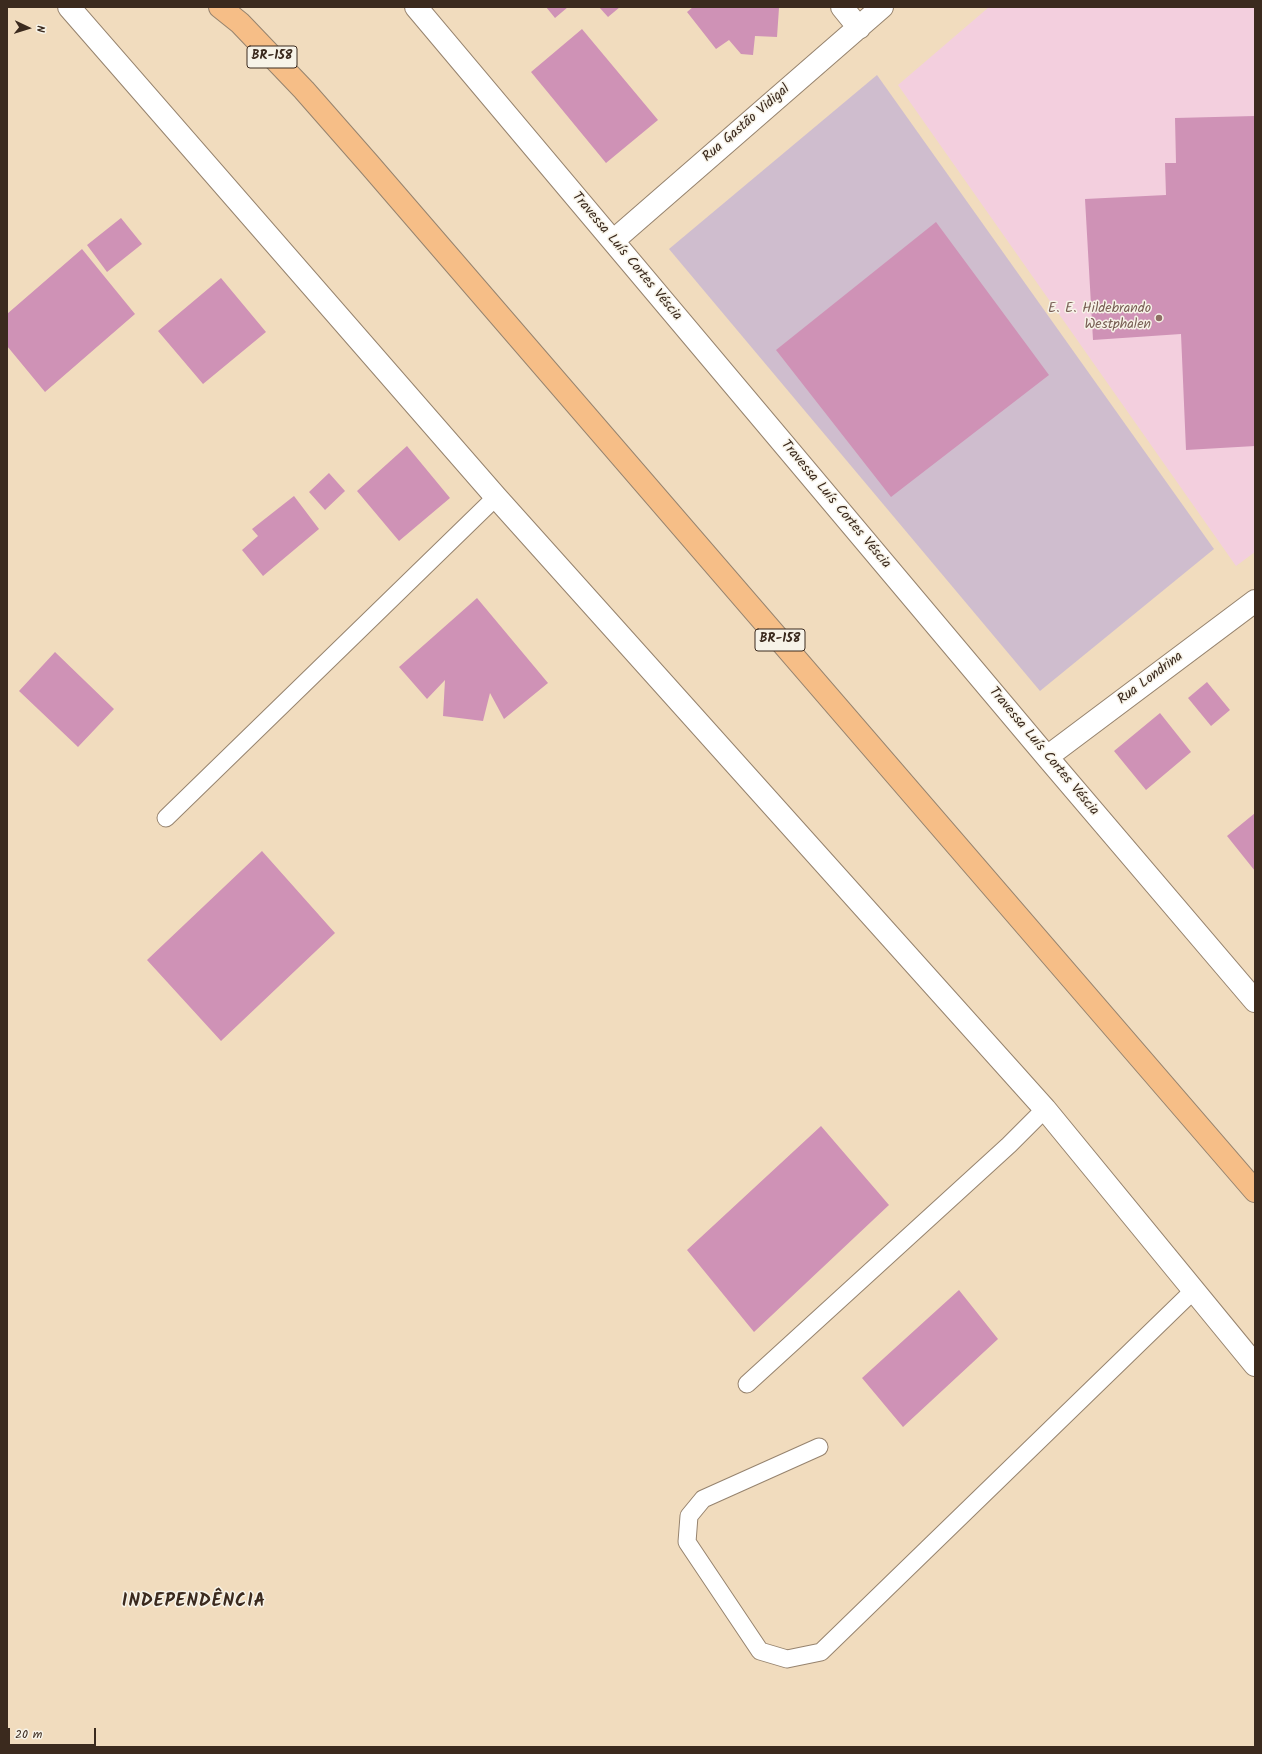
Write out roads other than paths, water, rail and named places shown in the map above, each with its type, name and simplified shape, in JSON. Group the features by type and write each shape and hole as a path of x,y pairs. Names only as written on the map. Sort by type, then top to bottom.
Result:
{"highway":[{"name":"BR-158","path":"220,7 237,15 369,164 1255,1191"}],"street":[{"path":"69,7 496,497 1045,1109 1255,1365"},
{"name":"Travessa Luís Cortes Véscia","path":"416,7 1047,757 1255,1001"},
{"path":"842,7 859,28"},
{"name":"Rua Gastão Vidigal","path":"613,241 882,7"},
{"name":"Rua Londrina","path":"1047,757 1255,601"}],"lane":[{"path":"166,818 496,497"},
{"path":"747,1384 1010,1145 1045,1109"},
{"path":"819,1447 703,1499 689,1516 687,1542 760,1651 787,1659 821,1652 1193,1291"}],"place":[{"name":"E. E. Hildebrando Westphalen","path":"1159,318"}],"district":[{"name":"INDEPENDÊNCIA","path":"194,1603"}]}
